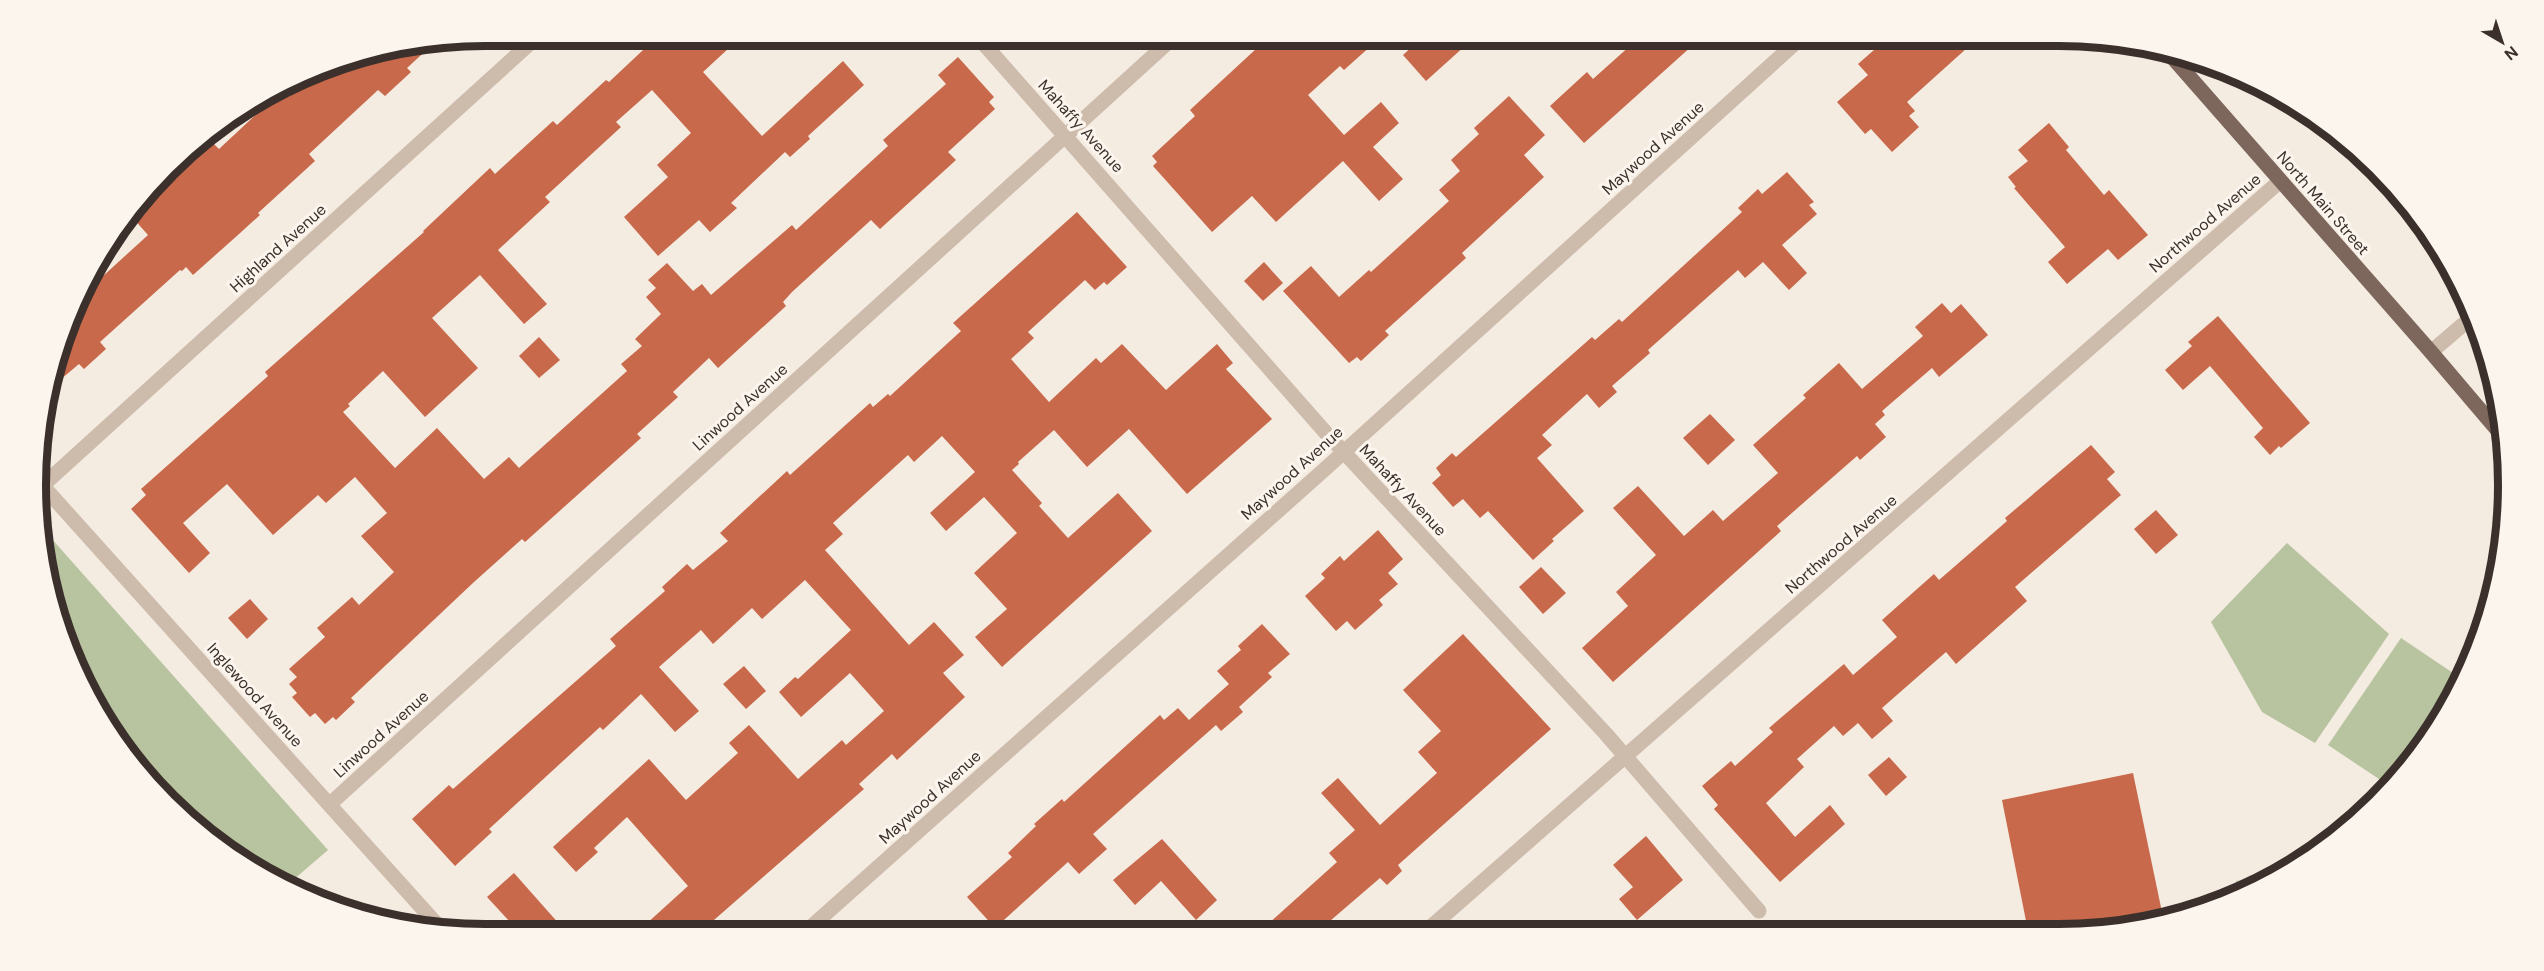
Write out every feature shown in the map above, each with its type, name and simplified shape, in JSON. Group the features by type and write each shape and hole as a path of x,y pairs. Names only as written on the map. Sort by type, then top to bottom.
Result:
{"main road":[{"name":"North Main Street","path":"2177,63 2494,426"}],"street":[{"name":"Highland Avenue","path":"46,482 527,46"},
{"name":"Mahaffy Avenue","path":"986,46 1066,134 1343,452 1625,757 1759,911"},
{"name":"Linwood Avenue","path":"330,804 1164,46"},
{"name":"Maywood Avenue","path":"814,924 1343,452 1792,46"},
{"name":"Northwood Avenue","path":"1434,924 2279,182"},
{"path":"2431,352 2466,322"},
{"name":"Inglewood Avenue","path":"46,491 434,922"}],"green space":[{"path":"49,536 328,850 293,880 266,866 218,834 196,816 155,775 137,753 105,705 80,653 61,599"},
{"path":"2287,543 2389,634 2315,743 2262,712 2211,622"},
{"path":"2401,638 2455,674 2424,729 2383,782 2328,745"},
{"path":"2255,878 2237,886 2236,881"}],"building":[{"path":"647,46 731,46 703,72 762,136 843,61 864,85 808,136 810,139 790,157 785,152 731,203 737,208 710,232 699,220 658,256 624,217 668,177 657,165 691,133 652,90 616,122 621,127 545,197 550,202 498,250 547,304 524,324 480,275 432,318 478,368 425,417 383,371 348,404 350,406 343,412 395,468 437,428 484,479 509,457 519,468 627,371 621,364 642,346 635,339 661,314 646,297 656,288 648,280 667,263 693,291 702,284 711,295 792,225 796,230 888,146 883,140 946,84 938,75 958,57 994,97 989,102 995,109 948,152 956,160 880,229 871,220 792,292 783,302 786,306 718,368 709,358 673,392 678,397 637,434 641,438 525,542 522,539 474,582 351,698 355,702 336,720 333,717 325,724 315,713 310,717 292,697 297,693 289,684 297,677 289,669 325,637 317,628 352,597 359,605 394,572 361,536 387,513 355,477 326,503 318,495 273,535 227,484 183,523 210,553 189,573 131,509 146,495 141,489 268,376 265,372 424,232 490,168 495,174 553,121 557,125 606,80 609,82"},
{"path":"1259,46 1371,46 1344,70 1340,66 1308,95 1344,135 1381,102 1399,123 1373,147 1403,179 1379,201 1343,161 1276,222 1252,196 1212,232 1153,166 1157,162 1152,156 1195,116 1190,110"},
{"path":"1413,46 1465,46 1426,81 1403,55"},
{"path":"1630,46 1692,46 1584,143 1550,106 1587,72 1593,79"},
{"path":"1879,46 1965,46 1967,48 1907,102 1915,111 1909,116 1919,127 1892,152 1871,129 1865,134 1837,102 1868,75 1858,64"},
{"path":"426,50 407,68 411,72 385,96 378,90 309,154 315,161 258,213 260,215 239,234 193,275 186,267 180,270 100,342 106,349 84,369 79,364 59,381 70,344 97,282 148,235 135,221 160,191 213,143 219,149 267,105 291,92 372,61"},
{"path":"1509,96 1545,135 1524,155 1544,177 1462,253 1466,258 1385,331 1389,335 1361,361 1357,357 1349,363 1283,291 1311,266 1339,297 1369,270 1371,272 1449,201 1439,190 1460,171 1451,160 1479,134 1474,128"},
{"path":"2049,123 2069,147 2066,150 2104,195 2109,190 2148,235 2118,260 2108,249 2067,284 2048,262 2065,247 2014,188 2016,187 2008,177 2028,161 2018,150"},
{"path":"1787,172 1814,202 1809,205 1817,214 1782,245 1807,273 1789,290 1763,262 1745,278 1738,270 1648,350 1650,353 1612,386 1617,392 1599,408 1587,394 1542,435 1552,445 1537,458 1584,511 1552,539 1554,541 1533,560 1488,511 1480,518 1463,499 1453,507 1432,483 1441,475 1436,468 1452,453 1456,457 1592,337 1595,340 1619,319 1622,322 1742,212 1738,208 1758,189 1762,194"},
{"path":"1077,212 1127,267 1107,285 1104,282 1095,290 1085,280 1028,332 1034,338 1011,359 1049,402 1096,358 1101,363 1122,344 1166,390 1217,344 1233,363 1226,369 1272,419 1187,494 1129,429 1087,467 1054,430 1018,462 1019,464 1012,470 1042,503 1039,506 1068,538 1118,493 1152,531 1002,667 975,637 1007,609 974,573 1017,533 984,497 946,531 930,513 975,472 942,436 914,462 908,455 833,523 843,534 825,550 909,645 934,622 964,655 943,673 965,697 897,760 892,754 859,784 864,789 709,924 646,924 688,886 627,817 594,848 598,852 576,872 553,847 649,759 686,800 738,753 729,743 749,725 798,779 842,740 846,745 884,711 850,673 801,717 779,692 795,677 798,679 851,630 805,580 762,619 752,608 713,644 701,630 659,667 699,711 675,732 641,694 603,730 600,727 489,829 492,832 455,866 412,819 449,785 453,789 616,646 610,639 665,591 662,587 687,564 693,570 728,541 720,533 787,471 790,475 870,403 873,407 888,394 890,396 961,331 953,323"},
{"path":"1264,262 1283,283 1263,301 1244,281"},
{"path":"1942,303 1951,313 1961,304 1988,335 1939,377 1932,368 1882,411 1885,415 1875,424 1886,437 1860,460 1857,456 1777,526 1781,531 1613,682 1582,648 1628,606 1616,592 1656,555 1613,508 1638,486 1684,536 1713,510 1723,521 1778,473 1753,445 1806,398 1803,395 1839,363 1862,389 1923,336 1915,327"},
{"path":"2218,316 2310,423 2270,455 2254,437 2263,428 2210,366 2183,390 2165,370 2192,346 2188,342"},
{"path":"539,337 560,360 539,378 519,356"},
{"path":"1710,414 1735,440 1708,465 1683,438"},
{"path":"2091,445 2115,472 2107,479 2121,495 2015,587 2027,601 1956,664 1946,652 1882,708 1893,721 1872,739 1858,723 1843,736 1834,726 1797,759 1804,767 1766,803 1795,837 1830,805 1845,824 1780,882 1714,809 1718,805 1702,786 1731,761 1735,766 1773,732 1769,728 1844,664 1853,675 1897,637 1882,620 1934,574 1939,580 2007,521 2005,518"},
{"path":"2156,510 2178,535 2156,554 2134,529"},
{"path":"1378,530 1403,559 1388,573 1398,584 1379,600 1383,605 1355,630 1347,621 1336,631 1305,596 1325,578 1321,574 1340,556 1344,561"},
{"path":"1541,567 1566,593 1543,614 1519,587"},
{"path":"250,599 268,619 247,639 228,618"},
{"path":"1262,624 1290,654 1268,673 1272,677 1239,707 1243,712 1221,731 1216,725 1093,834 1107,849 1079,874 1068,862 999,924 991,924 967,897 1012,857 1008,853 1036,826 1034,824 1062,799 1064,802 1160,715 1164,720 1178,708 1189,720 1229,684 1217,671 1241,650 1238,646"},
{"path":"1463,634 1551,729 1398,865 1402,871 1387,885 1380,878 1326,924 1268,924 1337,862 1329,853 1355,830 1321,793 1338,778 1380,825 1437,773 1418,752 1441,731 1403,690"},
{"path":"744,666 766,691 746,709 723,684"},
{"path":"1889,757 1907,777 1886,796 1868,775"},
{"path":"2133,773 2162,912 2087,924 2027,924 2002,800"},
{"path":"1646,836 1683,880 1637,920 1619,899 1633,887 1613,865"},
{"path":"1162,839 1217,900 1196,920 1161,881 1135,905 1113,880"},
{"path":"514,873 559,924 512,924 487,897"}]}
